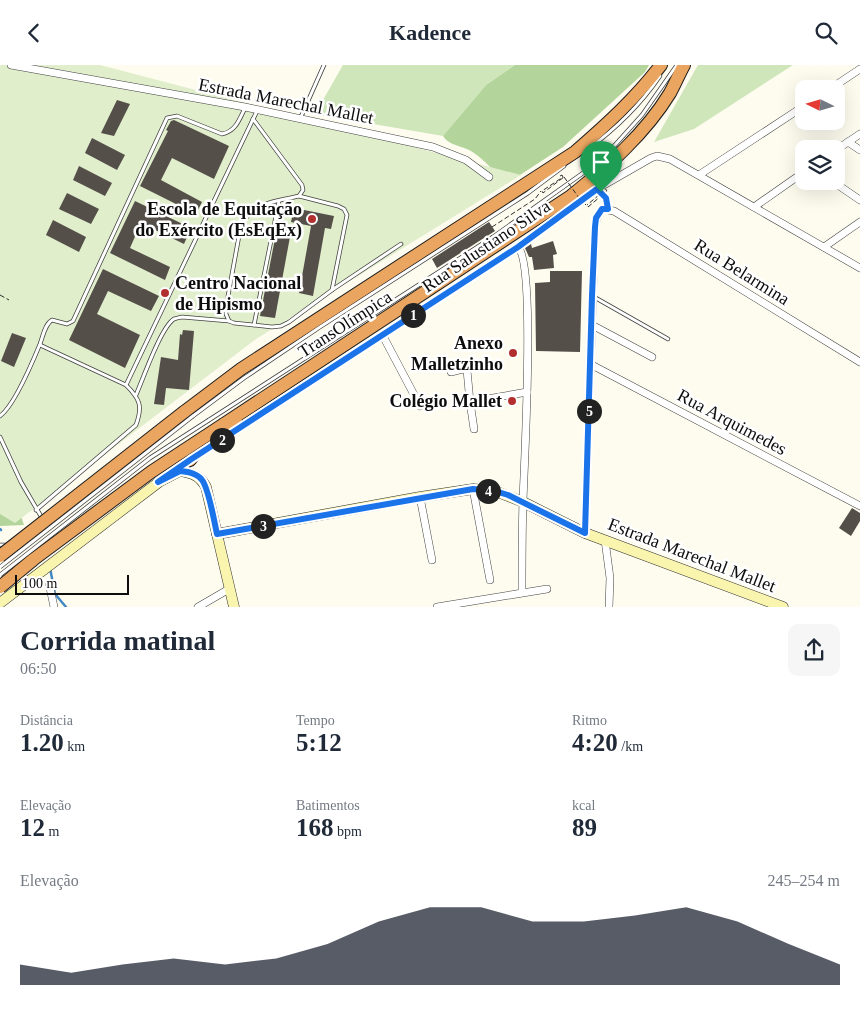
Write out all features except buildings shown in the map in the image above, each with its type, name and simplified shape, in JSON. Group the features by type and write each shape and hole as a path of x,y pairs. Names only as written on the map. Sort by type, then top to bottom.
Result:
{"highway":[{"name":"TransOlímpica","path":"0,556 188,414 241,369 575,152 610,123 630,103 661,65"},
{"name":"TransOlímpica","path":"0,587 34,559 151,472 554,207 595,177 621,153 647,124 670,93 684,65"},
{"path":"190,460 195,453 231,426 339,353 361,335"}],"street":[{"name":"Estrada Marechal Mallet","path":"11,65 245,107 440,149 466,160 489,177"},
{"path":"844,80 860,69"},
{"path":"795,112 699,175 860,268"},
{"path":"845,144 860,134"},
{"path":"848,142 860,150"},
{"name":"Rua Salustiano Silva","path":"0,603 158,482 518,247 597,189 648,159 657,156 670,159 699,175"},
{"path":"754,207 795,178"},
{"path":"845,190 860,200"},
{"path":"585,533 596,218 602,209 608,209"},
{"name":"Rua Belarmina","path":"608,209 860,362"},
{"path":"824,247 860,222"},
{"path":"518,247 523,258 527,305 527,392 522,592"},
{"path":"592,325 652,357"},
{"path":"383,335 420,406"},
{"name":"Rua Arquimedes","path":"590,364 860,506"},
{"path":"451,372 467,370 474,429"},
{"path":"470,402 527,392"},
{"path":"158,482 180,471 196,475 202,479 206,487 234,607"},
{"name":"Estrada Marechal Mallet","path":"217,534 420,497 473,489 495,491 523,502 585,533 783,607"},
{"path":"473,489 490,580"},
{"path":"420,497 432,560"},
{"path":"605,540 610,578 610,607"},
{"path":"49,583 54,607"},
{"path":"198,607 229,589"},
{"path":"437,607 546,589"}],"lane":[{"path":"299,120 324,65"},
{"path":"584,152 611,130 634,107 658,79 667,65"},
{"name":"TransOlímpica","path":"0,575 150,458 494,237 583,173 615,145 642,115 677,65"},
{"path":"0,415 11,404 50,321 55,320 67,324 73,321 167,118 177,116 222,133 230,132 237,125 245,107"},
{"path":"126,385 258,110"},
{"path":"253,119 302,185 303,190 299,196"},
{"name":"TransOlímpica","path":"0,567 188,414 528,193 569,163"},
{"path":"229,321 226,307 241,225 248,214 256,208 279,201 299,196 344,209 347,215 332,291"},
{"path":"254,325 279,201"},
{"path":"136,395 159,341 174,319 182,317 272,327 281,326 400,244"},
{"path":"592,296 668,339"},
{"path":"36,509 136,425 140,403 136,395 126,385 40,345"},
{"path":"0,437 36,509 65,555"},
{"path":"0,545 13,546 31,554 44,570"}],"path":[{"path":"492,227 531,202 541,191 562,175 563,177 542,191 544,193 564,177 582,202 604,187 607,191 588,207 584,203 604,189 606,191 587,205"},
{"path":"597,189 606,198 608,209"},
{"path":"0,295 9,300"}],"green space":[{"name":"Centro Nacional de Hipismo","path":"0,65 100,65 521,175 256,339 15,523 0,514"},
{"path":"343,65 515,65 486,85 443,136 315,114"},
{"path":"515,65 649,65 645,72 563,147 506,184 490,166 471,151 452,143 443,136 486,85"},
{"path":"698,65 793,65 694,129 654,142"},
{"path":"0,454 24,525 0,526"}],"waterway":[{"path":"50,568 55,594 66,607"}],"place":[{"name":"Escola de Equitação do Exército (EsEqEx)","path":"312,219"},
{"name":"Centro Nacional de Hipismo","path":"165,293"},
{"name":"Anexo Malletzinho","path":"513,353"},
{"name":"Colégio Mallet","path":"512,401"}],"route":[{"path":"597,189 601,192 606,198 608,209 602,209 599,213 596,218 595,227 585,533 508,495 495,491 473,489 217,534 206,487 202,479 188,472 180,471 158,482 518,247 597,189"}]}
